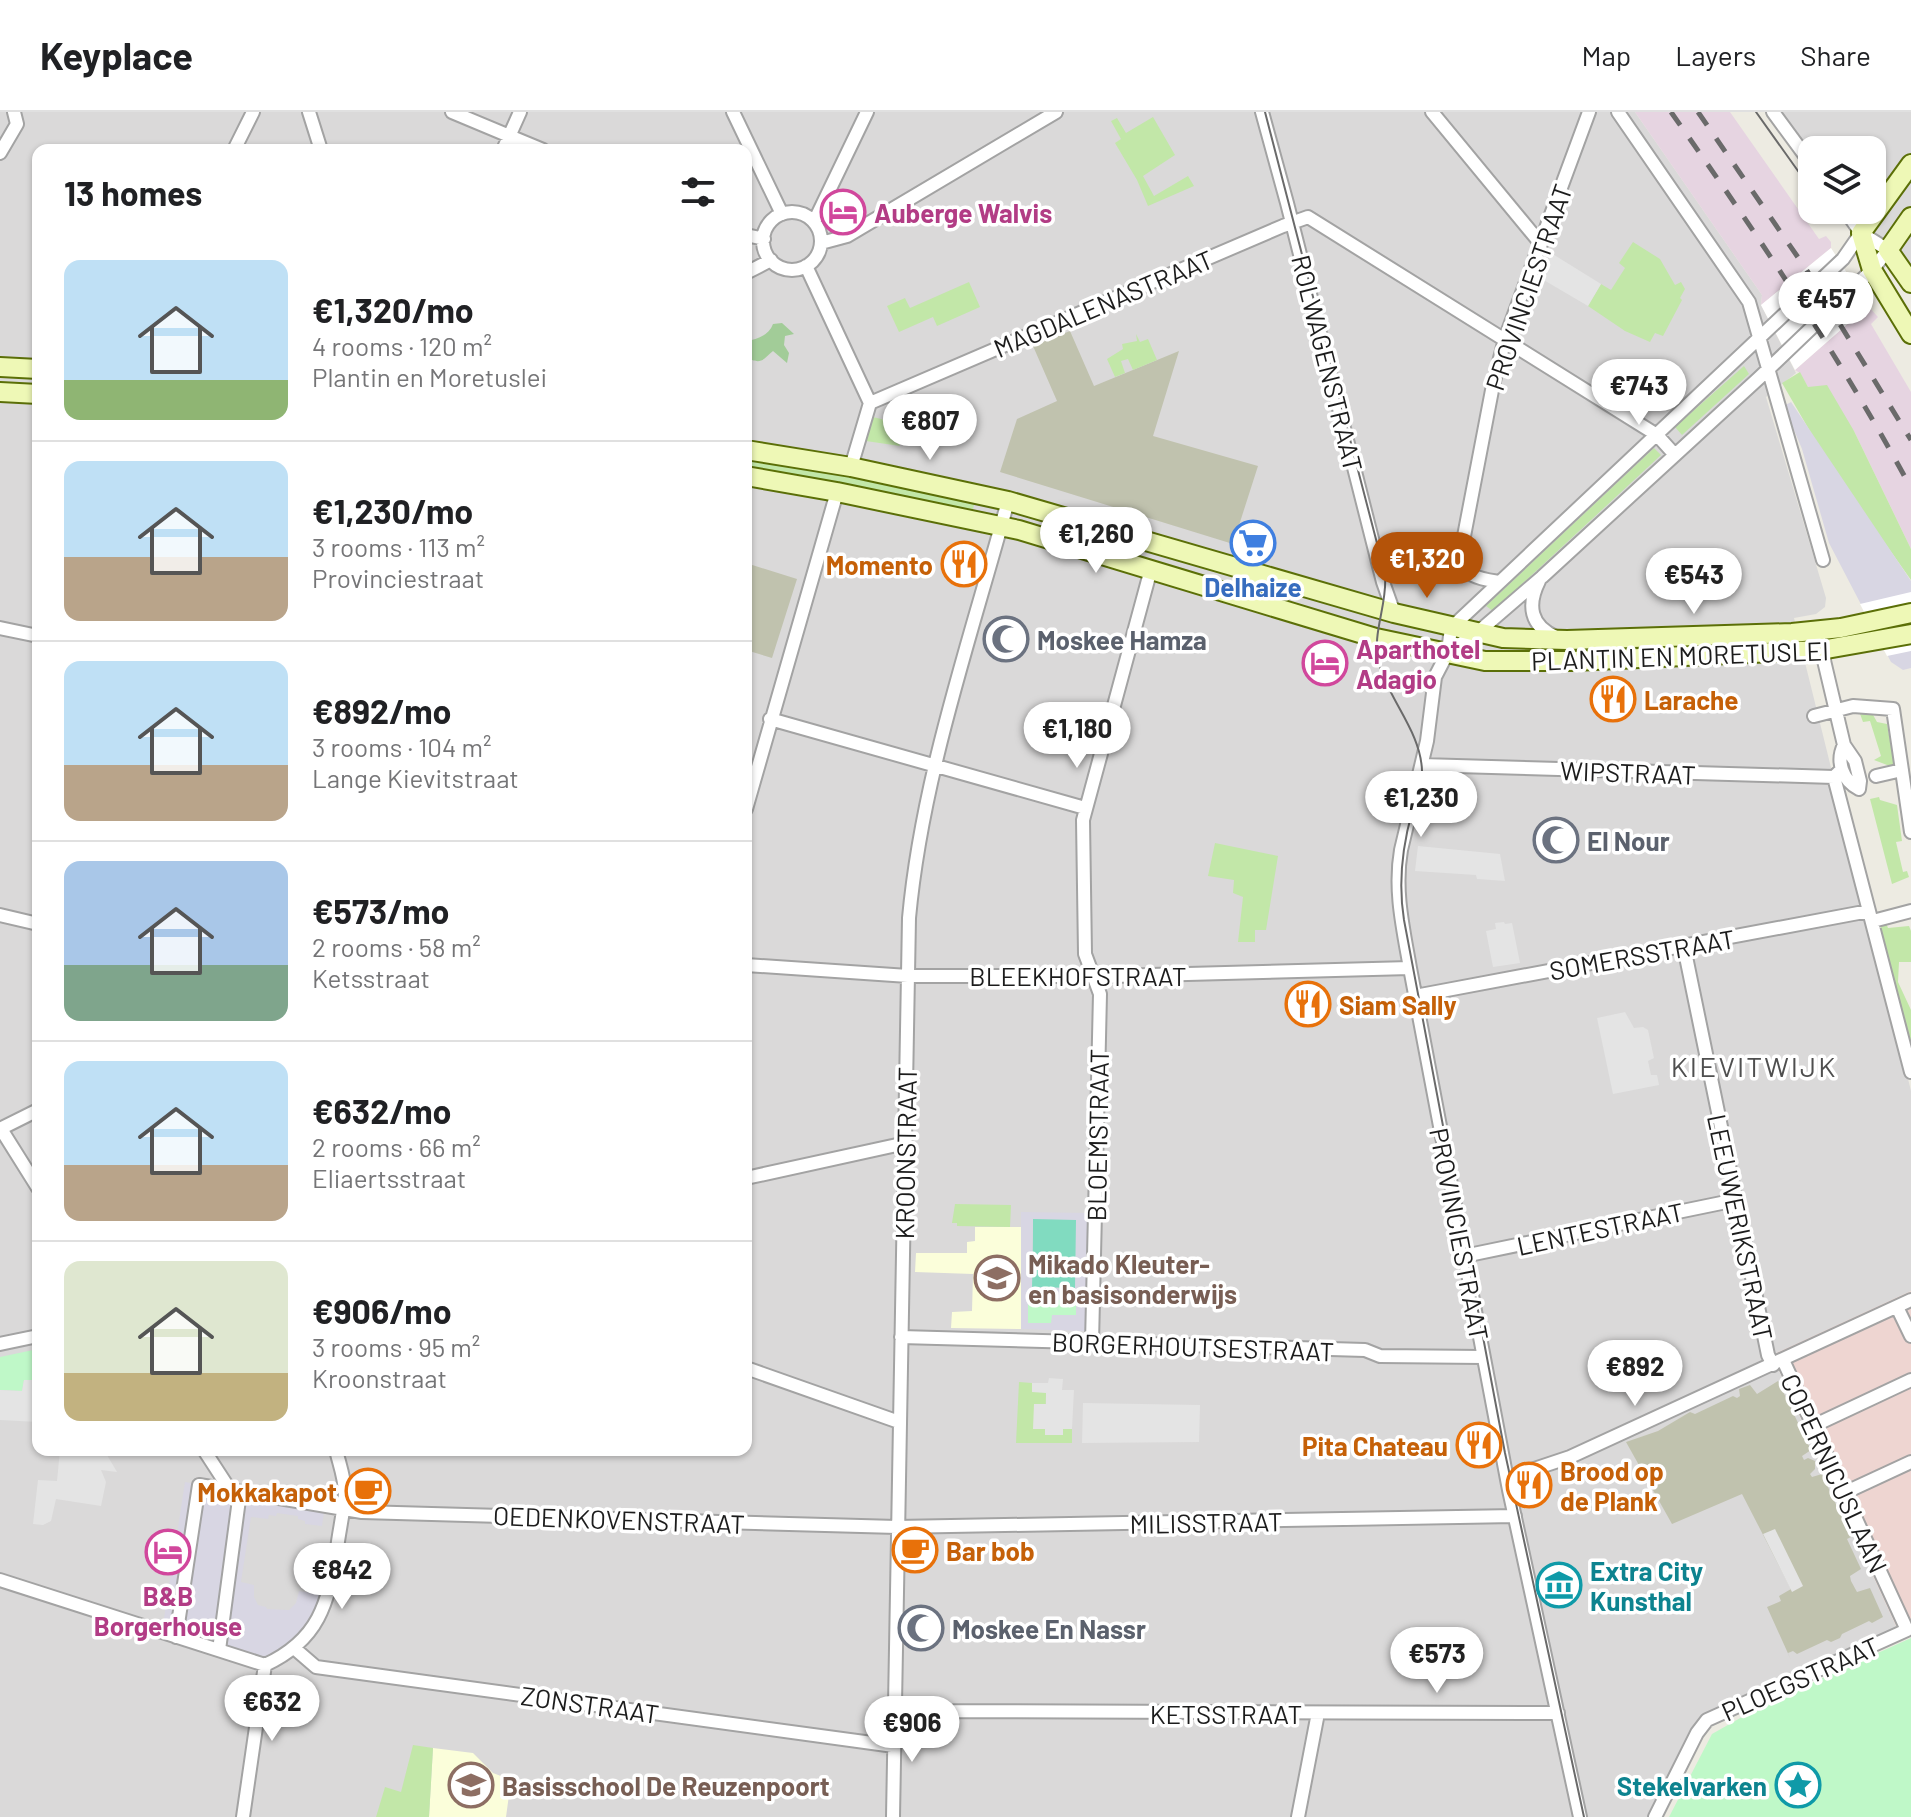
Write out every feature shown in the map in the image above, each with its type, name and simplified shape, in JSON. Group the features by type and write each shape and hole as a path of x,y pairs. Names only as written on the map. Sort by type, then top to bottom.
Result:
{"main road":[{"path":"1911,164 1861,233 1872,270 1911,334"},
{"path":"1911,217 1888,250 1911,283"},
{"path":"0,367 32,369"},
{"path":"0,392 32,394"},
{"name":"PLANTIN EN MORETUSLEI","path":"752,451 851,467 1008,501 1394,613 1503,638 1567,640 1817,631 1911,613"},
{"name":"PLANTIN EN MORETUSLEI","path":"752,477 1002,526 1369,636 1485,661 1821,650 1911,634"}],"street":[{"path":"0,153 17,124 14,112"},
{"path":"237,144 253,112"},
{"path":"309,112 319,144"},
{"path":"452,112 528,144"},
{"path":"506,144 520,112"},
{"path":"733,112 748,144"},
{"path":"814,222 867,112"},
{"path":"821,243 847,236 1056,112"},
{"name":"ROLWAGENSTRAAT","path":"1262,112 1383,582 1394,613"},
{"path":"1432,112 1541,244"},
{"name":"PROVINCIESTRAAT","path":"1499,582 1469,574 1461,565 1460,557 1493,385 1505,339 1589,112"},
{"path":"1618,112 1749,302 1823,560"},
{"path":"1773,112 1798,146"},
{"path":"752,152 782,214"},
{"path":"799,213 814,222 821,235 821,243 819,252 806,266 787,269 771,260 766,253 764,239 769,224 782,214 799,213"},
{"path":"1292,222 1308,217 1657,435 1675,455"},
{"name":"MAGDALENASTRAAT","path":"870,403 1292,222"},
{"path":"1448,652 1477,633 1542,577 1872,270 1888,250 1861,233 1855,224"},
{"path":"1448,652 1451,628 1843,259 1861,233"},
{"path":"752,236 764,239"},
{"path":"752,270 771,260"},
{"path":"806,266 870,403 851,467"},
{"path":"752,786 837,492"},
{"name":"KROONSTRAAT","path":"893,1817 912,883 920,828 935,765 1008,501"},
{"name":"BLOEMSTRAAT","path":"1092,1343 1100,994 1085,954 1083,820 1151,569"},
{"path":"1542,577 1531,602 1535,623 1554,637 1567,640"},
{"path":"0,628 32,635"},
{"path":"1817,631 1844,745 1855,761 1859,789 1838,773"},
{"name":"PROVINCIESTRAAT","path":"1448,652 1435,677 1422,765 1409,810 1398,868 1399,905 1507,1478 1580,1817"},
{"path":"1814,716 1853,706 1893,709 1911,832"},
{"path":"770,719 1085,808"},
{"path":"1844,745 1839,756 1838,773 1911,1072"},
{"name":"WIPSTRAAT","path":"1422,765 1838,773"},
{"path":"1876,776 1902,770"},
{"name":"SOMERSSTRAAT","path":"1415,996 1684,947 1911,911"},
{"path":"1,920 32,923"},
{"name":"LEEUWERIKSTRAAT","path":"1684,947 1768,1355 1778,1362"},
{"name":"BLEEKHOFSTRAAT","path":"752,965 908,976 1410,968"},
{"path":"32,1113 0,1129 32,1179"},
{"path":"752,1177 906,1143"},
{"name":"LENTESTRAAT","path":"1464,1256 1736,1200"},
{"path":"1507,1478 1570,1457 1911,1300"},
{"path":"1897,1307 1911,1336"},
{"path":"0,1344 32,1337"},
{"name":"BORGERHOUTSESTRAAT","path":"901,1337 1365,1350 1380,1356 1483,1357"},
{"name":"COPERNICUSLAAN","path":"1778,1362 1813,1426 1907,1630"},
{"path":"752,1370 899,1422"},
{"path":"1813,1426 1911,1380"},
{"path":"208,1456 235,1491 219,1650"},
{"path":"0,1580 265,1665 294,1648 311,1631 328,1597 345,1490 337,1456"},
{"path":"1844,1493 1911,1462"},
{"name":"OEDENKOVENSTRAAT","path":"176,1637 199,1485 342,1508 408,1513 897,1527"},
{"name":"MILISSTRAAT","path":"897,1527 1515,1516"},
{"name":"PLOEGSTRAAT","path":"1655,1817 1697,1733 1707,1720 1907,1630"},
{"name":"ZONSTRAAT","path":"294,1648 316,1667 894,1746"},
{"path":"243,1817 265,1665"},
{"name":"KETSSTRAAT","path":"894,1711 1558,1713"},
{"path":"1298,1817 1318,1713"}],"shaded area":[{"path":"0,112 1635,112 1762,295 1761,305 1796,373 1766,397 1826,598 1825,607 1816,614 1794,618 1911,1091 1911,1291 1772,1356 1897,1628 1709,1714 1650,1817 0,1817"},
{"path":"1635,112 1730,112 1798,209 1798,224 1808,224 1819,239 1826,236 1831,242 1831,248 1761,305 1762,295"},
{"path":"1782,112 1911,112 1911,273 1867,224 1886,224 1886,136 1800,136"},
{"path":"1551,253 1601,284 1588,306 1542,279"},
{"path":"1868,306 1878,317 1871,324 1911,392 1911,549 1854,431 1808,387 1795,370"},
{"path":"1070,331 1094,386 1179,351 1153,436 1258,466 1233,544 1000,472 1017,419 1057,401 1033,346"},
{"path":"1791,402 1911,581 1911,668 1903,670 1891,662 1829,543 1802,449 1784,406"},
{"path":"752,565 797,579 772,658 752,652"},
{"path":"1418,846 1500,854 1505,881 1477,879 1476,875 1415,871"},
{"path":"1495,923 1512,923 1520,963 1493,967 1486,931 1496,929"},
{"path":"1625,1012 1634,1028 1648,1030 1654,1058 1648,1061 1651,1075 1657,1075 1659,1085 1613,1094 1597,1018"},
{"path":"1021,1212 1088,1213 1085,1331 1021,1329","holes":["1033,1219 1076,1220 1075,1288 1032,1287","1028,1299 1076,1300 1076,1315 1052,1315 1051,1323 1028,1323"]},
{"name":"Mikado Kleuter- en basisonderwijs","path":"975,1227 1021,1227 1021,1329 951,1328 952,1312 972,1311 973,1274 915,1272 916,1253 967,1253 967,1242 975,1241"},
{"path":"1911,1291 1911,1621 1897,1628 1772,1355"},
{"path":"1049,1378 1063,1379 1062,1390 1074,1390 1072,1429 1063,1429 1063,1435 1045,1435 1045,1429 1033,1429 1034,1404 1046,1404 1046,1393 1032,1392 1032,1383 1048,1383"},
{"path":"24,1380 32,1380 32,1422 0,1420 0,1390 22,1391"},
{"path":"1778,1381 1811,1450 1802,1456 1804,1460 1815,1461 1815,1469 1810,1474 1812,1477 1822,1474 1851,1537 1847,1539 1861,1569 1850,1576 1851,1581 1857,1592 1870,1588 1883,1617 1872,1623 1869,1621 1831,1642 1827,1640 1797,1654 1793,1651 1788,1653 1791,1660 1767,1607 1781,1601 1779,1596 1791,1589 1742,1494 1672,1524 1626,1442 1658,1431 1690,1412 1695,1414 1733,1396 1737,1398 1740,1396 1739,1389 1750,1385 1757,1394"},
{"path":"1083,1403 1200,1405 1199,1442 1082,1443"},
{"path":"59,1456 108,1456 117,1472 101,1470 106,1482 101,1506 56,1499 51,1521 43,1525 33,1524 38,1480 57,1481"},
{"path":"185,1482 325,1505 322,1526 305,1524 298,1516 277,1513 276,1516 269,1515 268,1519 251,1517 241,1582 254,1585 258,1605 267,1609 289,1610 296,1603 299,1591 321,1594 318,1606 305,1626 289,1642 265,1657 163,1625"},
{"path":"1775,1529 1803,1586 1792,1592 1763,1534"},
{"name":"Basisschool De Reuzenpoort","path":"433,1748 473,1753 493,1773 511,1780 506,1817 429,1817"}],"green space":[{"path":"1153,117 1175,155 1143,176 1154,196 1188,176 1194,186 1148,206 1115,143 1121,139 1111,121 1117,118 1126,133"},
{"path":"1633,242 1660,259 1675,285 1681,282 1685,289 1663,336 1655,333 1650,342 1625,331 1588,306 1601,284 1611,290 1625,268 1619,263"},
{"path":"969,282 980,307 937,326 933,317 899,332 887,306 905,298 910,308"},
{"path":"782,323 794,334 785,336 784,345 789,353 787,363 773,351 761,360 752,360 752,340 769,331 773,324"},
{"path":"1136,334 1140,342 1148,339 1157,360 1133,370 1128,359 1121,361 1125,373 1115,377 1107,359 1123,349 1122,344 1137,341"},
{"path":"1744,366 1749,374 1682,435 1675,427"},
{"path":"1800,372 1808,387 1827,385 1854,431 1911,549 1911,580 1829,464 1782,383"},
{"path":"873,417 889,421 900,446 866,441"},
{"path":"1654,448 1661,455 1493,611 1486,606"},
{"path":"752,456 975,500 972,514 752,469"},
{"path":"1859,711 1872,713 1877,722 1887,724 1895,768 1874,760 1881,756 1870,721 1863,722"},
{"path":"1879,797 1897,805 1902,841 1896,842 1903,872 1907,871 1909,877 1892,884 1870,799"},
{"path":"1215,843 1278,856 1266,930 1255,930 1255,942 1238,942 1243,897 1233,893 1234,880 1208,876"},
{"path":"1886,923 1888,928 1909,926 1911,931 1911,962 1899,962 1898,982 1911,1010 1911,1050 1880,924"},
{"path":"955,1204 1011,1205 1010,1227 957,1226 957,1223 952,1223"},
{"path":"1033,1219 1077,1219 1076,1288 1032,1288"},
{"path":"1028,1299 1077,1300 1076,1315 1052,1324 1028,1323"},
{"path":"32,1350 32,1380 24,1380 22,1391 0,1390 0,1357"},
{"path":"1019,1382 1032,1383 1032,1392 1046,1392 1045,1435 1062,1435 1063,1429 1072,1429 1072,1443 1016,1443"},
{"path":"1911,1638 1911,1817 1669,1817 1712,1734 1765,1704"},
{"path":"413,1745 433,1748 429,1817 376,1817 385,1787 401,1792"}],"pier":[{"path":"1831,248 1868,306 1795,370 1761,305"},
{"path":"1911,592 1911,651 1887,656 1860,604"}],"tram line":[{"path":"1265,112 1385,574 1377,641 1379,664 1411,729 1420,757 1421,782 1403,852 1401,893 1404,920 1505,1453 1584,1817"},
{"path":"1756,112 1798,171"}],"railway":[{"path":"1671,112 1797,297 1856,391 1911,488"},
{"path":"1698,112 1806,269 1911,440"}],"place":[{"name":"Auberge Walvis","path":"843,212"},
{"name":"Delhaize","path":"1253,543"},
{"name":"Momento","path":"964,564"},
{"name":"Moskee Hamza","path":"1006,639"},
{"name":"Aparthotel Adagio","path":"1325,663"},
{"name":"Larache","path":"1613,699"},
{"name":"El Nour","path":"1556,840"},
{"name":"Siam Sally","path":"1308,1004"},
{"name":"Mikado Kleuter- en basisonderwijs","path":"997,1278"},
{"name":"Pita Chateau","path":"1479,1445"},
{"name":"Brood op de Plank","path":"1529,1485"},
{"name":"Mokkakapot","path":"368,1491"},
{"name":"Bar bob","path":"915,1550"},
{"name":"B&B Borgerhouse","path":"168,1552"},
{"name":"Extra City Kunsthal","path":"1559,1585"},
{"name":"Moskee En Nassr","path":"921,1628"},
{"name":"Basisschool De Reuzenpoort","path":"471,1785"},
{"name":"Stekelvarken","path":"1798,1785"}],"district":[{"name":"KIEVITWIJK","path":"1754,1066"}]}
